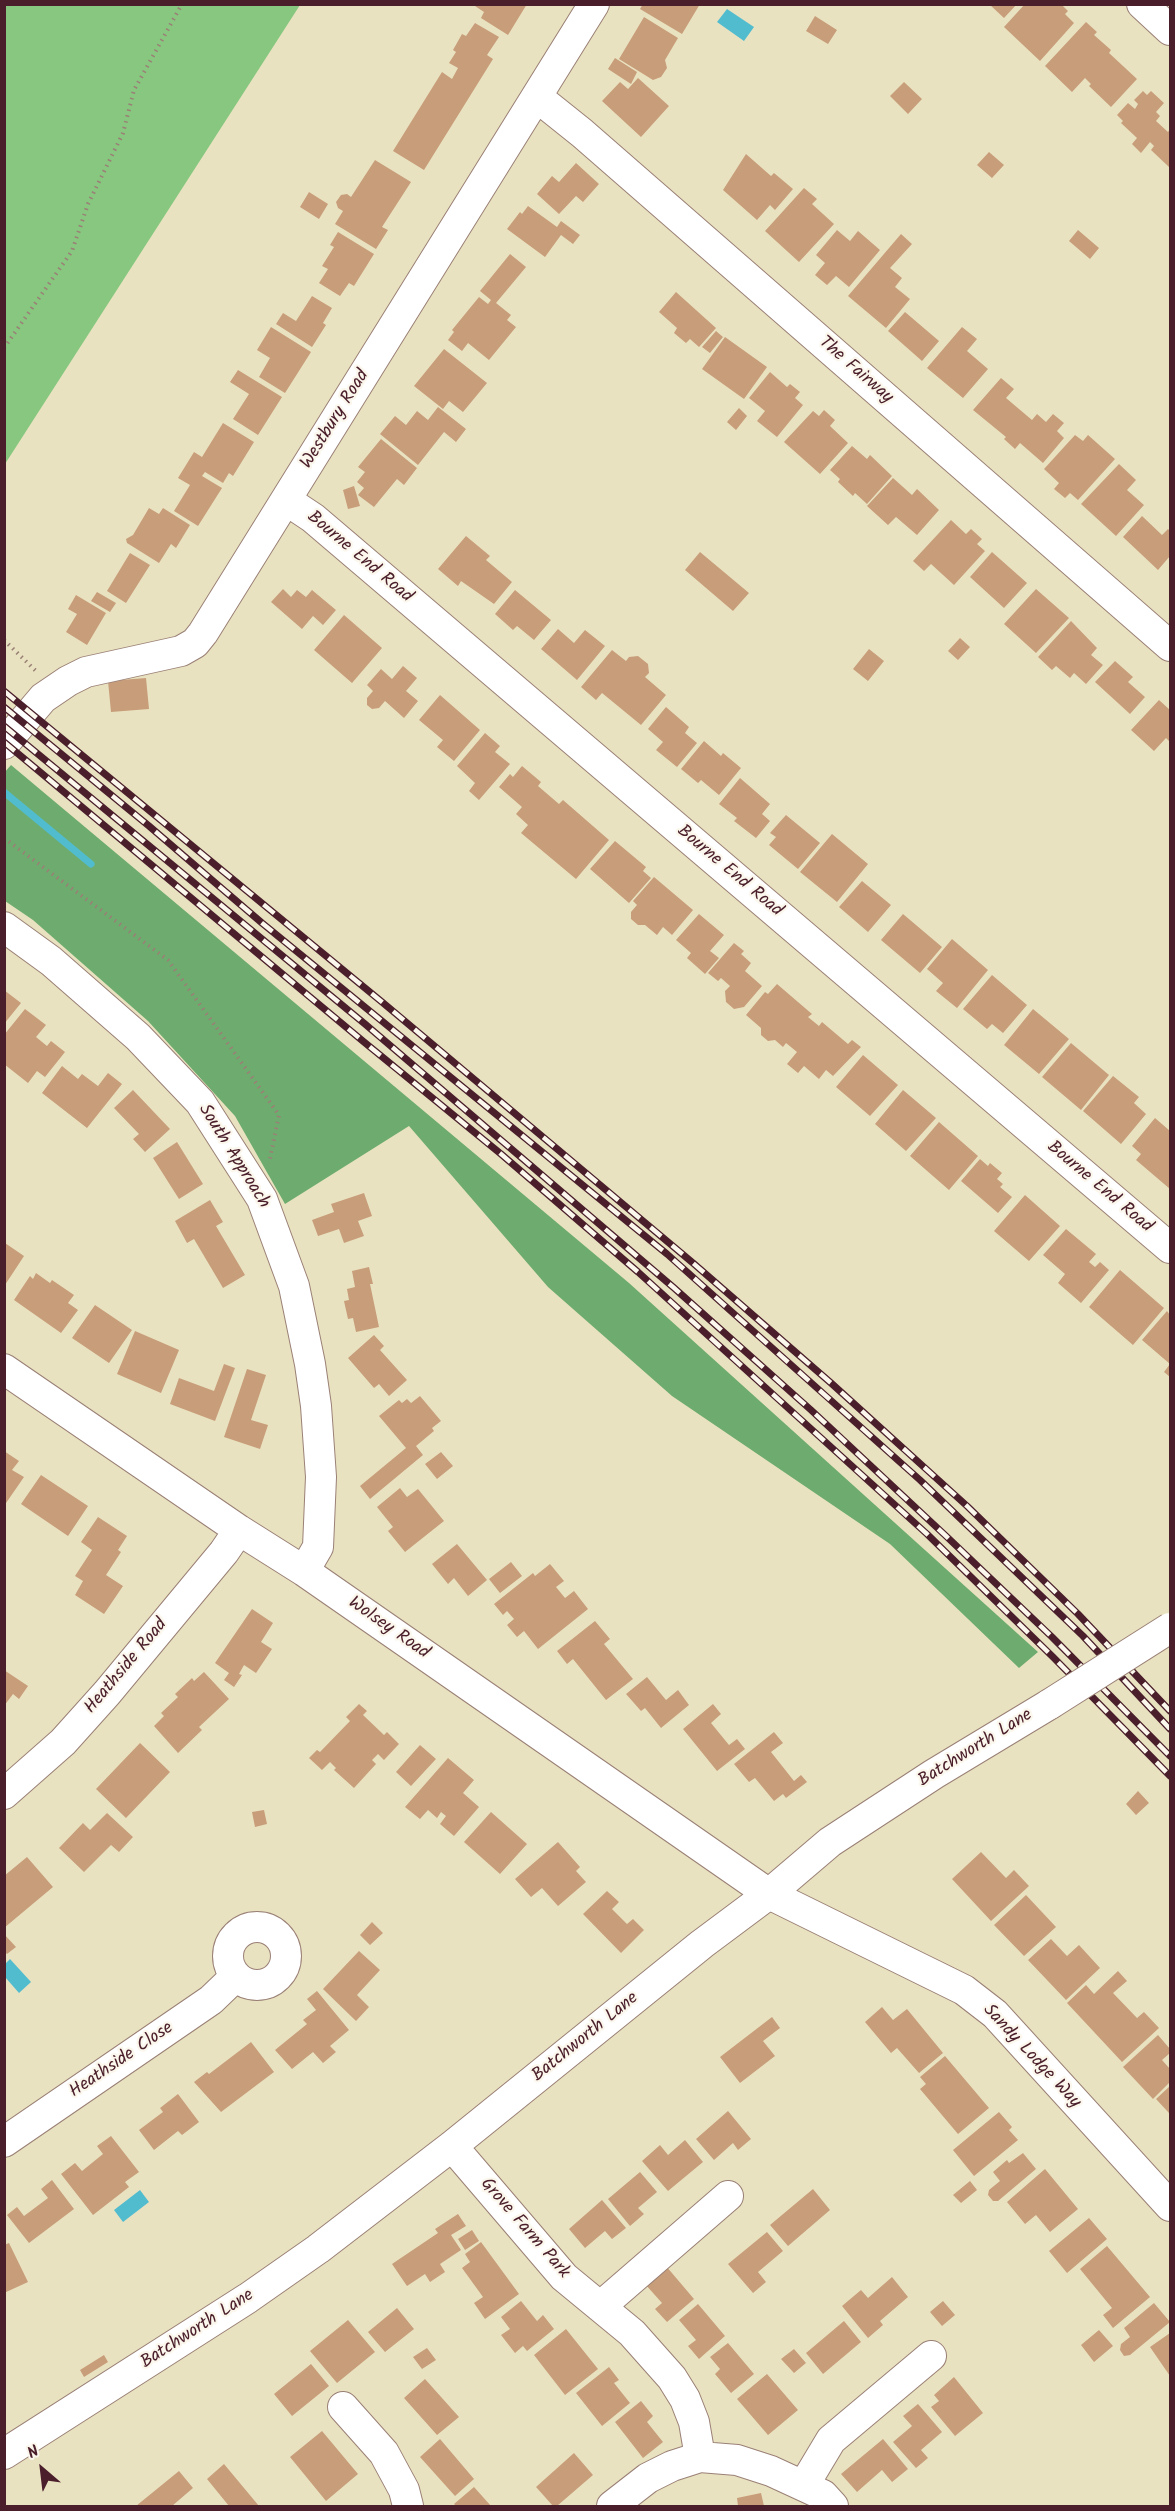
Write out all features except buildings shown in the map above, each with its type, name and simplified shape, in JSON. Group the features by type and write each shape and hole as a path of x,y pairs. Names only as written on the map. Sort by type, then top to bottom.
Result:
{"street":[{"name":"Westbury Road","path":"4,744 43,698 55,689 86,672 168,656 195,643 203,633 594,4"},
{"path":"1142,4 1170,30"},
{"name":"The Fairway","path":"537,97 582,133 1170,646"},
{"name":"Bourne End Road","path":"286,500 313,518 1170,1248"},
{"name":"South Approach","path":"4,927 51,961 138,1037 177,1077 200,1102 262,1199 294,1286 316,1406 321,1477 318,1547 304,1571"},
{"name":"Wolsey Road","path":"4,1369 239,1530 304,1571 769,1894"},
{"name":"Heathside Road","path":"4,1794 63,1742 107,1693 224,1552 239,1530"},
{"name":"Batchworth Lane","path":"4,2454 248,2298 318,2249 452,2146 702,1944 769,1894 830,1842 934,1774 1170,1628"},
{"name":"Sandy Lodge Way","path":"769,1894 964,1990 995,2014 1170,2206"},
{"name":"Heathside Close","path":"4,2142 210,2000 236,1976"},
{"name":"Grove Farm Park","path":"452,2146 564,2277 632,2332 672,2378 685,2399 694,2422 700,2457"},
{"path":"601,2306 728,2196"},
{"path":"804,2485 831,2440 931,2356"},
{"path":"343,2407 384,2453 404,2490 408,2506"},
{"path":"612,2506 648,2478 672,2466 700,2457 737,2460 804,2485 823,2495 833,2506"}],"path":[{"path":"4,348 72,251 88,204 123,134 134,90 182,4"},
{"path":"4,640 55,689"},
{"path":"4,838 168,960 175,969 279,1115 262,1199"}],"green space":[{"path":"4,5 300,5 5,464"},
{"path":"11,765 629,1283 1038,1652 1019,1668 890,1544 672,1396 548,1287 409,1126 285,1204 235,1116 148,1021 33,920 5,901 4,773"}],"water":[{"path":"727,9 754,27 744,41 717,22"},
{"path":"10,1959 31,1982 19,1993 5,1977 5,1964"},
{"path":"140,2190 149,2202 123,2222 114,2210"}],"waterway":[{"path":"4,792 91,864"}],"railway":[{"path":"4,691 382,1002 693,1263 831,1383 967,1506 1078,1614 1170,1711"},
{"path":"4,707 149,826 262,923 667,1254 920,1480 1083,1636 1170,1729"},
{"path":"4,726 365,1024 673,1287 811,1410 946,1536 1052,1637 1170,1756"},
{"path":"4,742 501,1154 638,1272 927,1534 1170,1776"}]}
